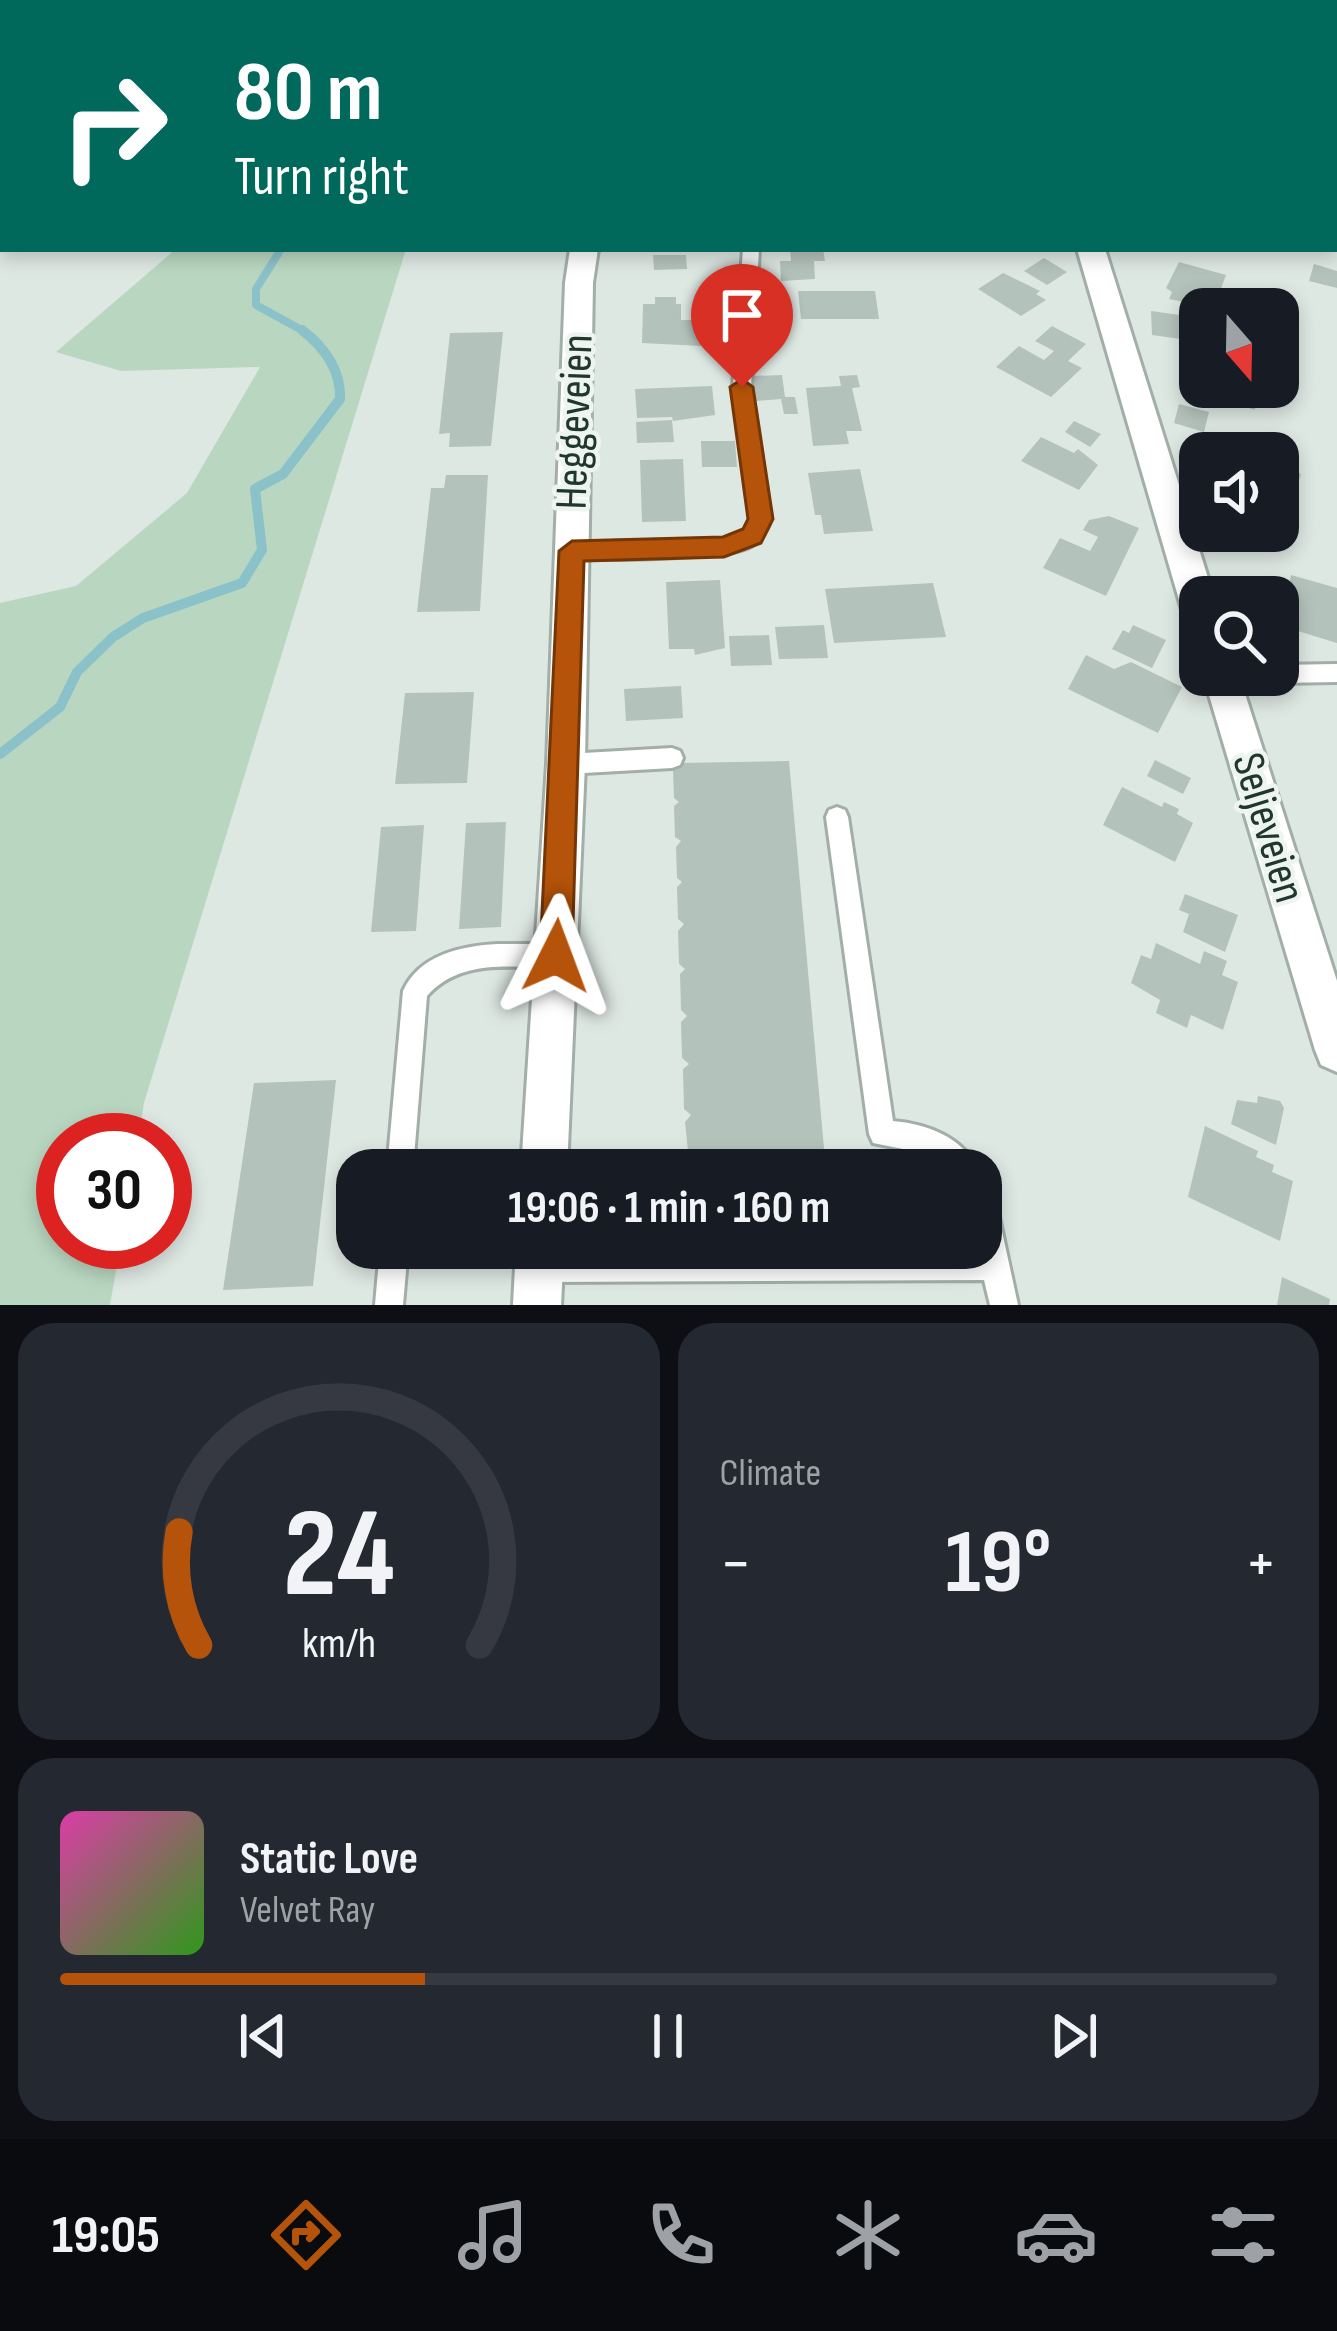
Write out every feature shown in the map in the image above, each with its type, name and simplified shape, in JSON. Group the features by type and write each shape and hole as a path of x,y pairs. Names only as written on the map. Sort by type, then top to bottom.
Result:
{"street":[{"name":"Heggeveien","path":"545,1149 566,764 578,283 583,252"},
{"path":"1091,252 1190,576"},
{"name":"Seljeveien","path":"1228,696 1322,960 1337,1050"}],"lane":[{"path":"572,551 724,547 744,542 758,530 761,519 742,387 751,252"},
{"path":"1299,674 1337,674"},
{"path":"566,764 672,758"},
{"path":"837,818 882,1135 910,1134 938,1142 944,1149"},
{"path":"402,1149 415,991 427,975 458,958 556,956"},
{"path":"389,1305 392,1269"},
{"path":"538,1274 825,1269"},
{"path":"998,1269 1004,1305"}],"green space":[{"path":"173,252 405,252 142,1113 36,1113 36,1269 116,1269 110,1305 0,1305 0,603 76,586 187,493 260,367 121,371 56,352"}],"building":[{"path":"790,252 824,252 825,261 814,261 815,279 781,281 780,261 791,261"},
{"path":"653,255 686,255 687,269 654,270"},
{"path":"1044,258 1067,272 1047,285 1024,271"},
{"path":"1179,262 1226,275 1221,288 1179,288 1179,301 1169,299 1172,292 1166,288"},
{"path":"1314,264 1337,271 1337,288 1309,281"},
{"path":"1003,273 1040,291 1036,294 1046,300 1021,316 978,289"},
{"path":"798,291 875,291 879,319 801,319"},
{"path":"703,296 721,296 723,330 703,330"},
{"path":"655,297 676,297 681,320 701,320 701,346 642,343 643,304 655,304"},
{"path":"1151,311 1179,315 1179,339 1152,335"},
{"path":"1052,326 1086,344 1068,361 1082,368 1051,397 996,367 1019,346 1044,360 1054,351 1035,341"},
{"path":"503,332 491,446 449,447 450,433 439,434 450,333"},
{"path":"782,375 785,397 795,397 798,414 784,414 781,399 756,401 752,376"},
{"path":"857,375 860,387 852,388 862,431 846,431 849,444 813,446 806,388 841,386 839,376"},
{"path":"712,386 715,415 673,421 672,417 637,418 635,389"},
{"path":"1179,404 1179,408 1209,412 1204,432 1174,423"},
{"path":"672,420 674,442 637,443 636,422"},
{"path":"1074,421 1101,434 1090,447 1065,432"},
{"path":"1041,437 1074,453 1078,449 1098,465 1079,490 1021,461"},
{"path":"701,441 735,441 737,467 702,467"},
{"path":"683,459 686,521 642,522 640,460"},
{"path":"860,469 873,531 824,534 821,515 815,515 808,473"},
{"path":"446,475 488,475 480,611 417,612 431,488 444,488"},
{"path":"1109,516 1139,528 1106,596 1043,568 1060,538 1090,551 1098,537 1083,530 1089,520"},
{"path":"1299,577 1337,588 1337,643 1299,631"},
{"path":"720,580 725,648 695,655 694,649 669,649 666,582"},
{"path":"933,583 946,637 834,643 825,589"},
{"path":"824,625 828,658 779,659 775,627"},
{"path":"1133,625 1166,640 1152,668 1112,649 1123,630 1129,633"},
{"path":"769,635 772,665 731,666 729,636"},
{"path":"1086,655 1114,669 1131,662 1179,686 1179,693 1158,733 1068,689"},
{"path":"681,686 683,718 626,721 624,689"},
{"path":"474,692 467,783 395,784 405,693"},
{"path":"1155,760 1191,778 1183,794 1147,776"},
{"path":"789,761 824,1149 688,1149 685,1122 691,1115 684,1109 683,1069 689,1064 682,1058 681,1022 687,1016 681,1010 680,974 685,969 679,964 678,931 684,924 678,919 677,887 682,882 677,878 676,847 681,841 675,837 674,806 679,802 674,798 673,769 678,763"},
{"path":"1122,787 1162,807 1164,802 1179,809 1177,814 1193,823 1175,862 1103,825"},
{"path":"506,822 501,927 459,929 466,823"},
{"path":"424,825 416,931 371,932 381,827"},
{"path":"1185,894 1238,915 1225,952 1183,932 1189,914 1179,910"},
{"path":"1156,943 1200,964 1204,951 1227,961 1222,975 1238,982 1223,1030 1191,1015 1187,1028 1156,1013 1160,1000 1131,983 1141,955 1151,959"},
{"path":"336,1080 313,1286 223,1290 254,1083"},
{"path":"1258,1096 1280,1101 1284,1108 1276,1145 1231,1124 1237,1100 1257,1103"},
{"path":"1205,1126 1258,1151 1256,1157 1274,1165 1272,1172 1293,1181 1280,1241 1188,1197"},
{"path":"1282,1277 1330,1299 1329,1305 1277,1305"}],"waterway":[{"path":"279,252 256,289 256,305 303,331"},
{"path":"0,754 60,707 77,672 113,637 143,618 242,583 262,550 255,489 283,474 340,399 330,360 303,331"},
{"path":"303,331 307,333"}],"route":[{"path":"556,956 572,551 724,547 752,536 761,519 742,387"}]}
